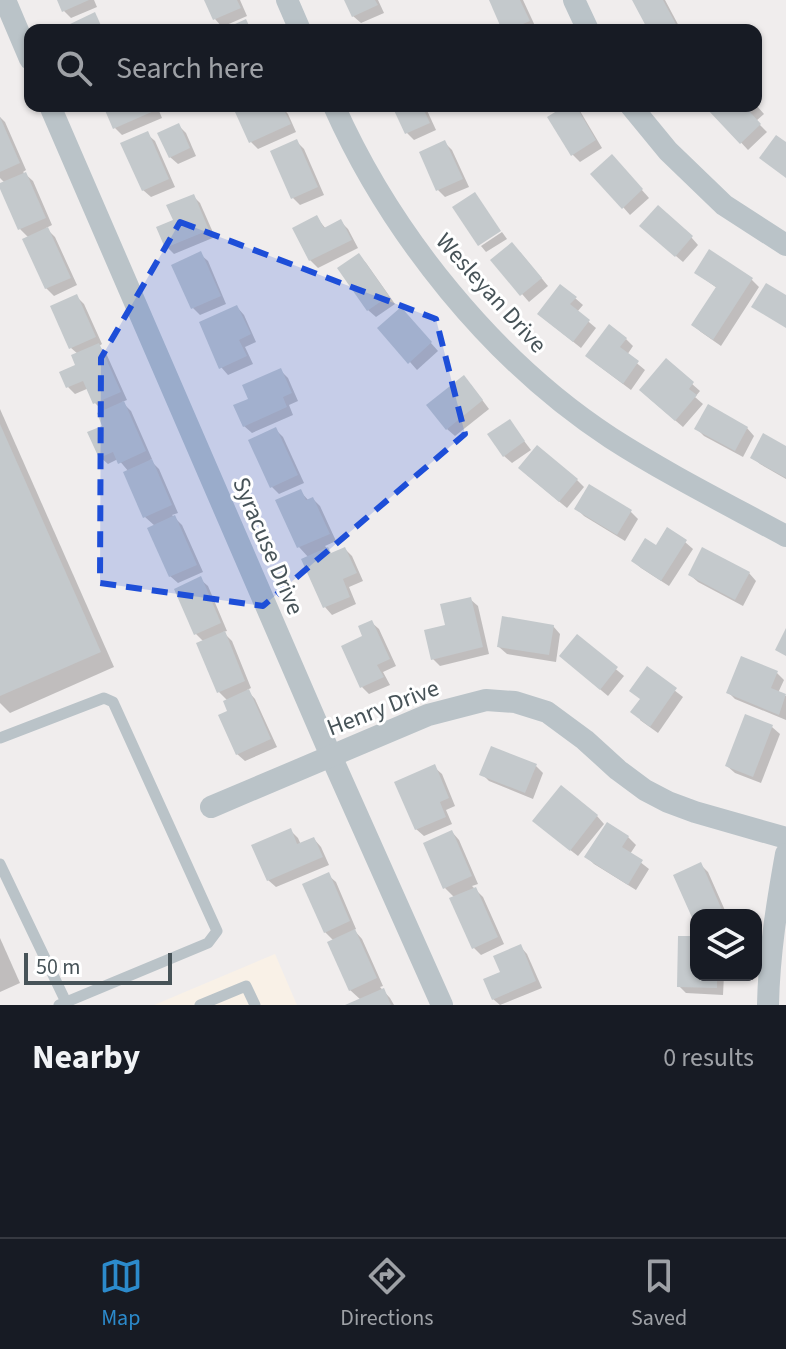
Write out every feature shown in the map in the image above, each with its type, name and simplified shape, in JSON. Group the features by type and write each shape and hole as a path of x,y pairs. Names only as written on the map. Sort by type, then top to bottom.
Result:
{"street":[{"path":"5,0 24,45"},
{"path":"287,0 297,24"},
{"path":"574,0 585,24"},
{"name":"Syracuse Drive","path":"53,112 442,1005"},
{"name":"Wesleyan Drive","path":"337,112 366,168 416,250 506,354 533,379 608,436 786,536"},
{"path":"636,112 668,151 724,205 786,245"},
{"name":"Henry Drive","path":"211,807 428,715 486,700 515,702 547,712 645,790 668,802 786,838"},
{"path":"768,1005 776,909 786,854"}],"lane":[{"path":"0,738 104,698 113,702 217,931 208,943 62,1004 0,864"},
{"path":"200,1005 246,986 255,1005"}],"highlighted area":[{"path":"180,222 436,319 465,434 263,606 100,583 101,358"}],"shaded area":[{"path":"275,954 297,1005 154,1005"}],"building":[{"path":"57,0 89,0 62,12"},
{"path":"204,0 237,0 241,8 213,20"},
{"path":"344,0 375,0 378,5 352,17"},
{"path":"489,0 520,0 530,21 499,24"},
{"path":"632,0 663,0 676,24 645,24"},
{"path":"95,12 100,24 70,24"},
{"path":"106,112 151,112 113,129"},
{"path":"235,112 285,112 291,124 249,143"},
{"path":"395,112 425,112 430,123 405,134"},
{"path":"555,112 580,112 596,140 571,156 547,117"},
{"path":"710,112 750,112 761,124 740,144"},
{"path":"0,117 20,163 0,172"},
{"path":"179,123 190,148 169,158 157,133"},
{"path":"148,131 169,179 142,191 120,143"},
{"path":"776,135 786,142 786,178 759,158"},
{"path":"297,139 318,187 291,199 270,151"},
{"path":"445,140 463,179 436,191 419,152"},
{"path":"612,154 643,189 622,209 590,174"},
{"path":"26,172 46,218 18,230 0,183"},
{"path":"475,192 501,231 478,246 452,207"},
{"path":"194,194 209,230 165,248 156,227 173,220 166,205"},
{"path":"658,205 693,236 675,257 639,226"},
{"path":"317,215 324,228 341,219 352,240 309,261 292,228"},
{"path":"48,227 71,278 45,289 22,239"},
{"path":"512,242 542,278 520,296 490,260"},
{"path":"709,249 753,278 713,340 691,325 716,287 694,273"},
{"path":"201,251 221,296 191,309 171,265"},
{"path":"359,253 389,296 367,311 337,268"},
{"path":"766,283 786,295 786,328 751,307"},
{"path":"560,284 577,297 570,304 590,320 573,342 537,314"},
{"path":"77,294 96,337 69,349 50,306"},
{"path":"237,305 251,334 239,340 247,356 219,369 199,322"},
{"path":"401,307 432,342 408,364 377,328"},
{"path":"609,324 627,338 620,347 639,361 623,384 585,356"},
{"path":"99,343 121,392 93,404 83,381 66,388 59,372 75,365 71,355"},
{"path":"666,358 694,382 689,389 697,395 675,421 639,390"},
{"path":"281,368 292,393 283,397 287,407 243,427 233,405 248,399 242,385"},
{"path":"464,375 483,400 446,430 426,405"},
{"path":"124,401 146,451 118,464 113,452 99,458 87,432 102,426 97,413"},
{"path":"708,404 748,427 735,451 694,429"},
{"path":"510,419 525,441 503,457 487,434"},
{"path":"0,424 101,652 0,696"},
{"path":"276,427 298,475 270,488 248,440"},
{"path":"763,433 786,446 786,478 750,458"},
{"path":"537,445 578,479 559,502 518,468"},
{"path":"152,459 172,505 143,518 123,472"},
{"path":"589,484 632,510 617,535 574,509"},
{"path":"301,489 306,500 313,497 330,534 297,548 275,500"},
{"path":"175,515 197,565 169,577 147,528"},
{"path":"667,527 687,540 661,581 631,561 645,538 656,545"},
{"path":"328,547 331,553 345,547 357,573 343,579 350,597 323,608 301,559"},
{"path":"702,547 750,572 735,600 688,575"},
{"path":"201,576 221,623 194,635 174,589"},
{"path":"471,597 483,647 431,660 424,630 445,625 440,604"},
{"path":"502,616 554,625 549,655 497,647"},
{"path":"372,620 390,659 377,665 384,677 360,688 341,646 362,636 358,626"},
{"path":"786,628 786,656 775,650"},
{"path":"225,631 245,681 217,693 196,643"},
{"path":"577,634 618,667 600,690 559,656"},
{"path":"741,656 778,671 771,688 786,694 779,715 726,693"},
{"path":"647,666 677,688 650,727 630,712 640,699 629,691"},
{"path":"249,689 271,739 236,755 218,715 227,711 223,701"},
{"path":"745,714 773,725 753,777 725,766"},
{"path":"491,746 537,764 525,793 479,775"},
{"path":"435,764 449,798 440,802 446,817 415,830 394,782"},
{"path":"561,785 598,815 570,851 532,821"},
{"path":"607,822 629,836 622,847 643,860 628,885 584,857"},
{"path":"291,828 297,844 314,837 323,857 267,881 251,845"},
{"path":"452,830 472,876 443,889 423,843"},
{"path":"701,862 722,909 690,909 690,913 673,875"},
{"path":"329,872 350,921 324,933 302,884"},
{"path":"476,887 498,937 472,949 449,898"},
{"path":"355,929 377,978 349,991 327,942"},
{"path":"678,936 690,936 690,981 717,981 717,988 677,987"},
{"path":"521,944 536,981 492,1000 483,979 500,972 493,956"},
{"path":"384,988 391,1005 345,1005"}]}
